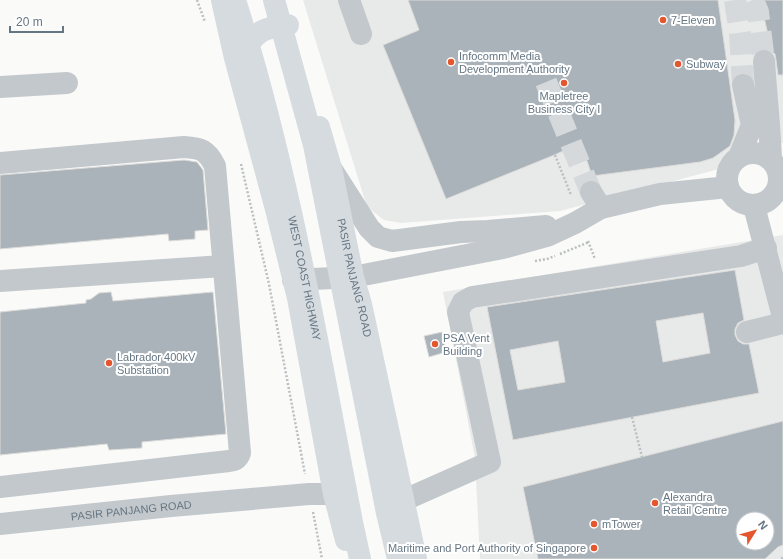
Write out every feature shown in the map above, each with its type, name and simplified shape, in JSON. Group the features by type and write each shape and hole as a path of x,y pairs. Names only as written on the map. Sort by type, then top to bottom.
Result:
{"main road":[{"path":"222,0 235,58 276,209 299,306 334,494 350,559"},
{"name":"WEST COAST HIGHWAY","path":"235,0 278,154 308,296 360,559"},
{"path":"274,0 314,145 387,513 398,559"},
{"name":"PASIR PANJANG ROAD","path":"280,0 331,168 353,277 361,304 402,501 416,559"},
{"path":"235,58 252,38 264,29 288,25"}],"lane":[{"path":"349,0 361,34"},
{"path":"764,61 766,98 780,182 777,192 771,199 763,204 754,206 745,204 732,194 728,187 728,170 733,162 739,157 747,153 756,153 764,155 776,162"},
{"path":"0,87 67,83"},
{"path":"739,157 752,125 743,85"},
{"path":"0,163 184,147 197,148 205,152 212,160 215,166 240,453 239,457 235,460 229,461 0,487"},
{"path":"331,168 369,228 378,237 392,241 462,232 488,231 575,222"},
{"path":"293,280 353,277 503,248 541,238 575,222 596,200 728,187"},
{"path":"754,206 783,317"},
{"path":"402,501 490,462 458,312 463,302 472,297 741,256 766,248"},
{"path":"0,281 224,266"},
{"path":"747,332 783,323"},
{"name":"PASIR PANJANG ROAD","path":"0,524 172,506 309,494 334,494"}],"path":[{"path":"197,0 208,28"},
{"path":"240,157 269,284 322,559"},
{"path":"546,259 589,242"},
{"path":"632,417 642,457"},
{"path":"782,559 783,555"}],"shaded area":[{"name":"Mapletree Business City I","path":"303,0 783,0 783,143 754,138 732,154 719,169 560,211 401,223 384,220 367,207"},
{"path":"783,235 783,559 480,559 475,458 443,292"}],"building":[{"name":"Mapletree Business City I","path":"408,0 718,0 735,120 734,135 730,146 713,158 700,162 592,176 581,143 446,199 383,45 419,30"},
{"path":"760,0 783,0 783,75 778,75 775,54 772,52"},
{"path":"184,160 197,162 203,170 208,230 195,231 195,239 169,241 168,234 0,249 0,175"},
{"path":"735,270 744,320 738,323 735,329 735,335 738,341 743,344 749,344 759,393 513,440 487,307","holes":["703,313 710,353 663,362 656,321","558,341 565,382 518,390 510,350"]},
{"name":"Labrador 400kV Substation","path":"111,292 113,301 213,292 226,434 142,442 142,448 109,450 107,444 0,455 0,312 86,303 86,300 91,299 99,293"},
{"name":"PSA Vent Building","path":"442,332 446,352 429,357 424,336"},
{"name":"Alexandra Retail Centre","path":"783,421 783,545 775,550 775,511 735,511 735,551 774,551 765,559 538,559 523,487"}],"tunnel":[{"path":"735,0 740,33 743,85"},
{"path":"753,0 758,12 764,61"},
{"path":"546,82 591,192"}],"place":[{"name":"7-Eleven","path":"663,20"},
{"name":"Infocomm Media Development Authority","path":"451,62"},
{"name":"Subway","path":"678,64"},
{"name":"Mapletree Business City I","path":"564,83"},
{"name":"PSA Vent Building","path":"435,344"},
{"name":"Labrador 400kV Substation","path":"109,363"},
{"name":"Alexandra Retail Centre","path":"655,503"},
{"name":"mTower","path":"594,524"},
{"name":"Maritime and Port Authority of Singapore","path":"594,548"}]}
